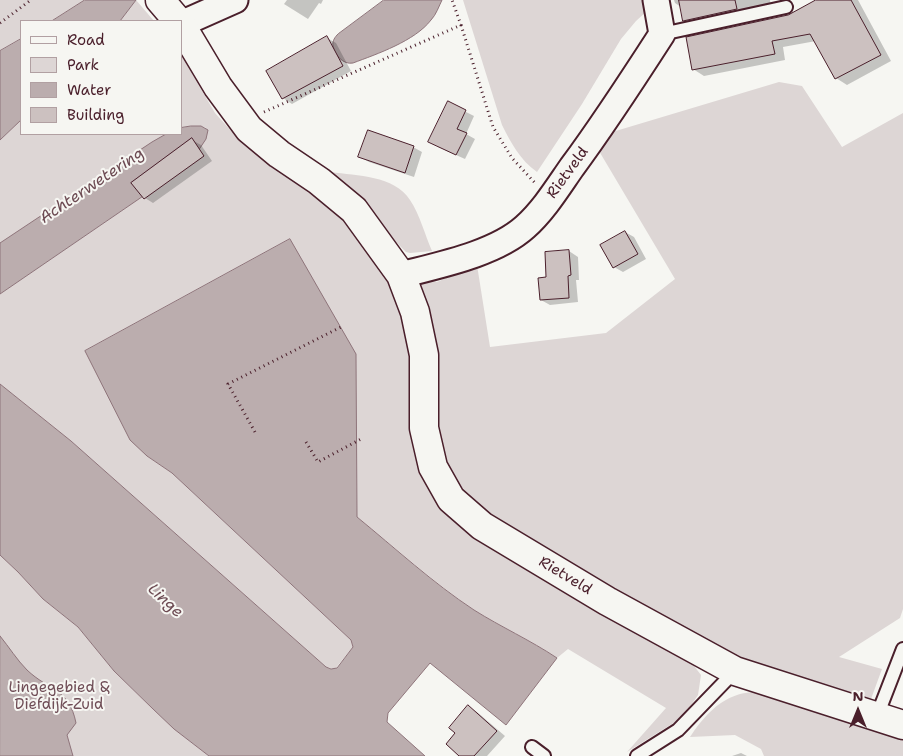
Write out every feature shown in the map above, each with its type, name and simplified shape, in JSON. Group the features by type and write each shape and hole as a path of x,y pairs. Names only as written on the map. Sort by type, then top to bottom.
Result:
{"street":[{"path":"160,0 177,20"},
{"path":"182,25 235,0"},
{"path":"656,0 662,34"},
{"name":"Rietveld","path":"182,27 218,87 249,128 279,154 319,181 354,210 401,275 415,312 424,355 424,428 433,467 451,499 482,526 607,601 735,671 903,724"},
{"name":"Rietveld","path":"401,275 464,258 500,243 525,228 550,199 605,122 662,34"}],"lane":[{"path":"662,34 786,7"},
{"path":"878,716 903,649"},
{"path":"637,756 678,730 735,671"},
{"path":"532,747 544,756"}],"path":[{"path":"0,23 31,0"},
{"path":"452,0 493,128 512,158 550,199"},
{"path":"266,111 461,25"},
{"path":"256,432 228,384 341,326"},
{"path":"306,442 318,462 363,438"}],"green space":[{"path":"0,0 85,0 54,20 20,20 20,40 0,51"},
{"path":"136,0 153,20 121,20"},
{"path":"463,0 659,0 636,21 621,39 582,104 537,172 521,157 502,125"},
{"path":"182,57 215,113 243,144 304,182 326,199 357,233 387,276 402,310 412,359 420,470 691,662 701,675 698,695 683,717 627,752 666,708 568,649 557,658 474,610 357,517 356,354 147,456 172,473 351,640 353,647 335,669 326,667 71,441 0,384 0,294 152,190 206,128 201,126 182,128"},
{"path":"779,82 802,86 842,147 903,113 903,609 900,618 839,657 882,669 871,699 724,652 585,575 497,522 455,490 442,463 413,277 437,282 477,265 490,347 606,333 675,279 599,151 606,142 609,133"},
{"path":"20,121 20,135 164,135 0,243 0,140"},
{"path":"331,172 385,181 403,192 417,212 432,251 406,252 354,193"},
{"name":"Lingegebied & Diefdijk-Zuid","path":"0,555 43,599 78,627 114,671 153,709 209,756 0,756"},
{"path":"765,690 903,734 903,756 764,756 761,749 735,735 690,737 699,724 722,702 740,694"}],"water":[{"path":"85,0 136,0 121,20 54,20"},
{"path":"384,0 442,0 436,13 424,28 406,40 353,63 343,61 334,49 333,41 335,38"},
{"path":"20,40 20,121 0,140 0,51"},
{"name":"Achterwetering","path":"201,126 208,130 206,139 196,154 152,190 0,294 0,243 152,142 164,135 182,135 182,128"},
{"name":"Linge","path":"290,239 356,354 357,517 459,600 557,658 506,725 430,663 388,713 387,722 425,756 209,756 174,729 153,709 114,671 78,627 43,599 0,555 0,384 71,441 326,667 331,669 337,668 353,647 351,640 172,473 147,456 130,440 85,351"},
{"path":"0,636 27,670 57,691 68,703 76,723 67,735 73,756 0,756"}],"building":[{"path":"679,0 735,0 737,9 683,21"},
{"path":"816,0 851,0 881,55 835,79 810,34 772,41 775,54 692,70 686,37 788,15"},
{"path":"327,36 343,66 282,99 266,71"},
{"path":"448,101 466,110 457,129 467,133 456,155 428,142"},
{"path":"368,130 414,146 405,173 358,157"},
{"path":"192,138 204,156 144,199 131,183"},
{"path":"625,231 638,254 613,268 600,245"},
{"path":"569,250 571,275 568,276 569,298 540,300 538,278 546,277 545,252"},
{"path":"468,705 497,731 474,756 459,756 446,744 455,733 449,728"}]}
